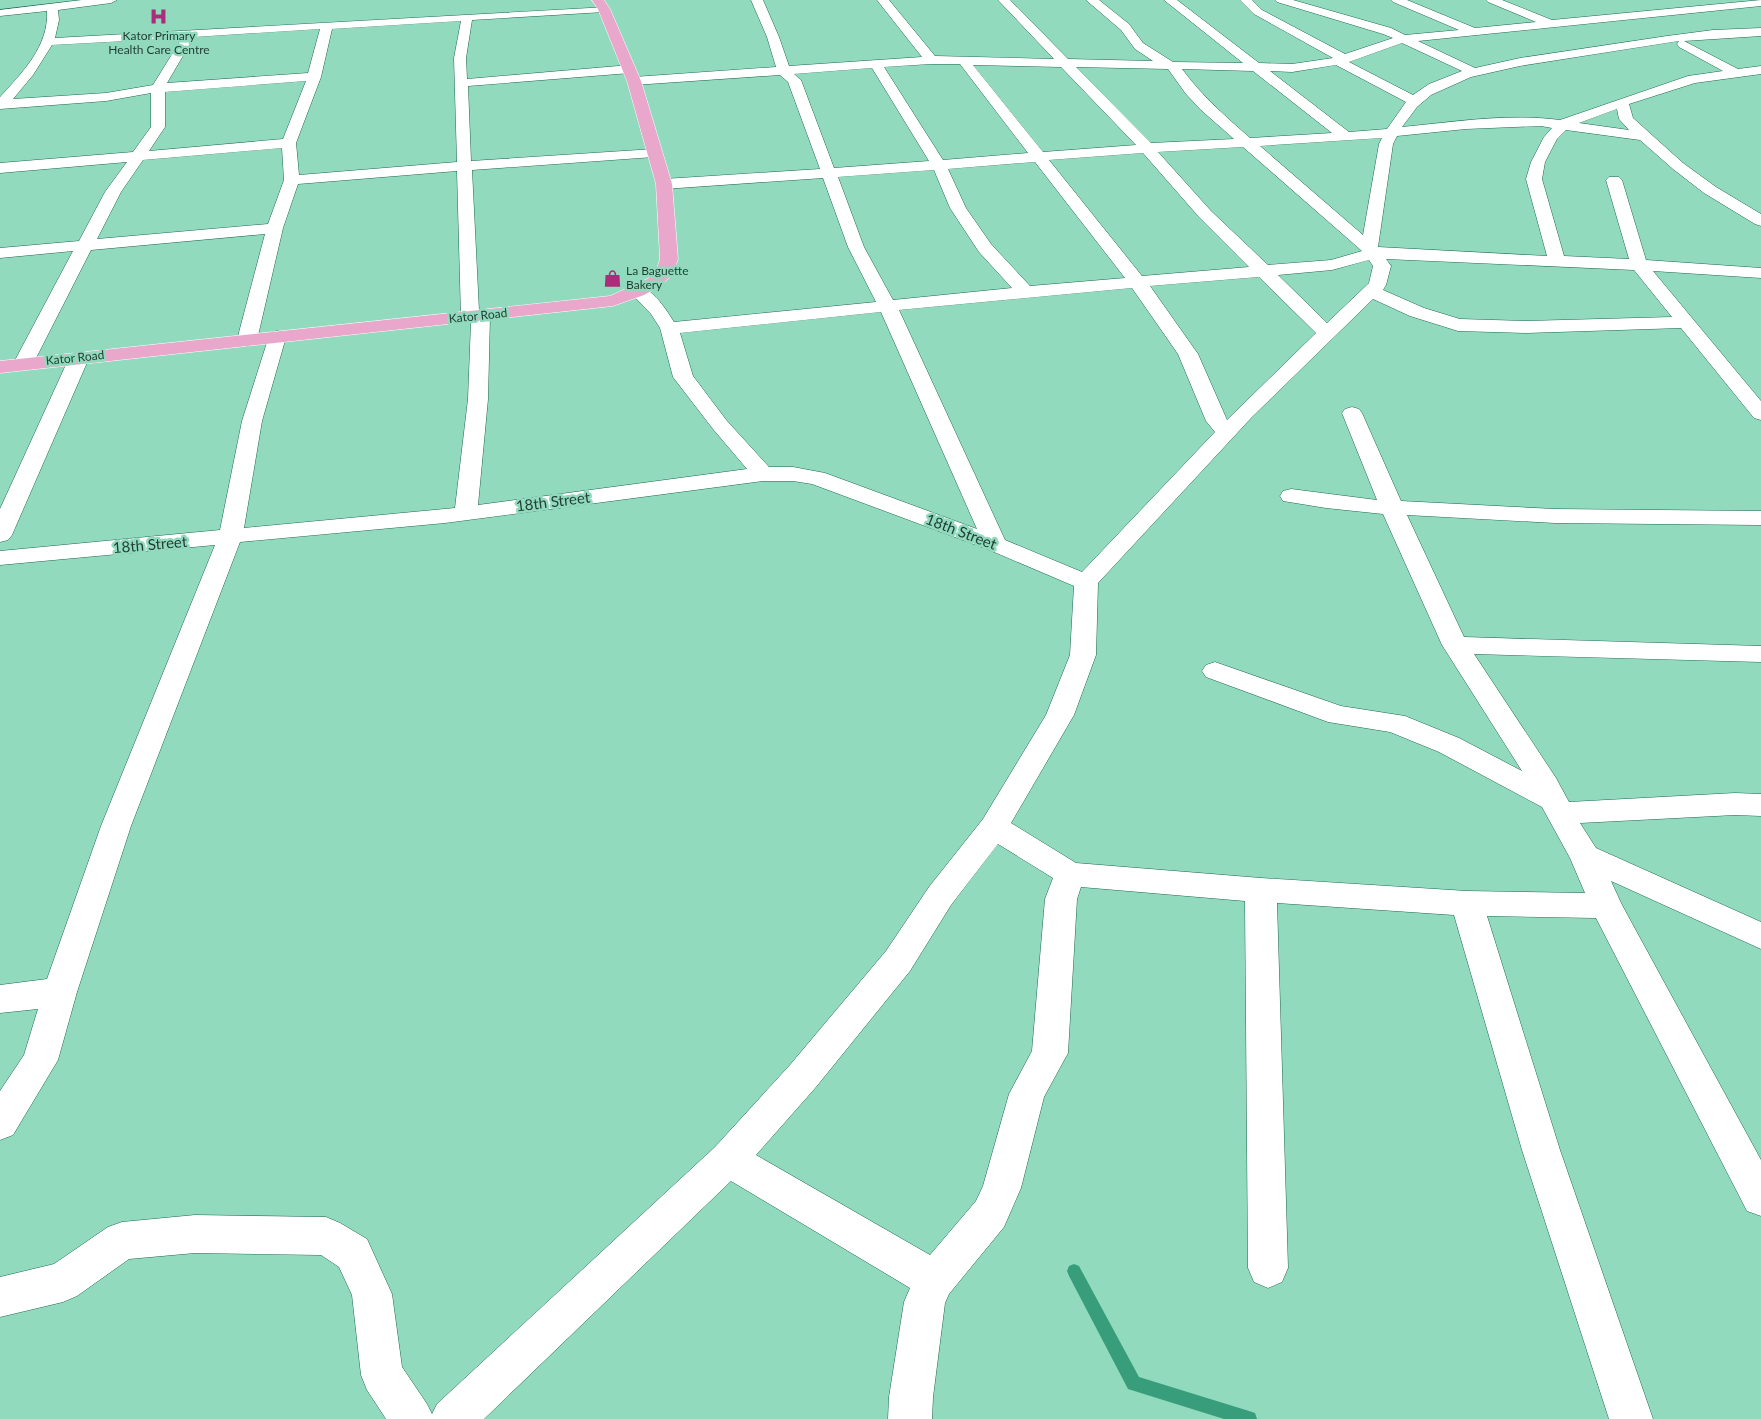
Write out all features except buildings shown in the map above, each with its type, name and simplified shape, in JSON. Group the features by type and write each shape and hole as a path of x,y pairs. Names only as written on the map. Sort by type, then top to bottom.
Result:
{"main road":[{"name":"Kator Road","path":"0,367 613,301 638,291 664,274 669,259 664,184 632,75 601,4"}],"street":[{"path":"0,13 23,5 52,6 111,0"},
{"path":"506,15 516,0"},
{"path":"757,0 773,37 784,71 794,80 856,247 888,307 995,544"},
{"path":"883,0 931,60"},
{"path":"1004,0 1147,148 1205,214 1326,332"},
{"path":"452,1419 728,1159 803,1076 898,961 940,896 994,826 1060,715 1083,655 1086,582 1227,433 1326,332 1342,321 1377,285 1382,266 1372,251 1206,107 1191,91 1174,67 1139,46 1125,27 1092,0"},
{"path":"1170,0 1346,137"},
{"path":"1246,0 1258,12 1414,101"},
{"path":"1281,0 1364,23 1474,72"},
{"path":"1398,0 1493,40"},
{"path":"1492,0 1612,48"},
{"path":"1662,0 1736,32"},
{"path":"1752,0 1761,3"},
{"path":"460,83 632,75 784,71 931,60 1174,67 1292,68 1341,60 1402,39 1761,3"},
{"path":"48,42 467,18 601,4"},
{"path":"0,104 27,73 48,42 54,22 52,6"},
{"path":"1603,8 1653,26"},
{"path":"466,513 478,399 475,317 460,83 460,58 467,18"},
{"path":"248,340 275,228 292,180 289,143 314,78 327,26"},
{"path":"1372,251 1386,144 1392,131 1414,101 1435,86 1474,72 1538,60 1678,37 1736,32 1761,32"},
{"path":"23,364 87,245 113,192 158,127 158,88 190,34"},
{"path":"1683,44 1736,73"},
{"path":"1520,52 1538,60"},
{"path":"963,60 1138,283 1188,354 1216,422 1227,433"},
{"path":"876,64 939,165 958,208 985,248 1025,292"},
{"path":"1557,262 1534,179 1542,154 1551,138 1563,124 1678,83 1761,70"},
{"path":"0,104 106,97 158,88 314,78"},
{"path":"1622,102 1626,119 1678,166 1710,190 1761,221"},
{"path":"664,184 1147,148 1346,137 1392,131 1504,123 1541,122 1563,124 1645,136"},
{"path":"0,168 289,143"},
{"path":"292,180 654,152"},
{"path":"1614,180 1640,265 1761,414"},
{"path":"0,253 275,228"},
{"path":"669,328 1025,292 1332,265 1372,251 1761,272"},
{"path":"638,291 658,311 669,328 683,377 720,425 763,474"},
{"path":"1371,291 1417,312 1458,325 1526,328 1685,322"},
{"path":"0,1123 40,1060 60,992 116,826 230,538 252,422 277,337"},
{"path":"0,535 78,358"},
{"path":"1352,413 1392,508 1455,646 1530,758 1585,856 1606,906 1761,1198"},
{"name":"18th Street","path":"0,558 230,538 466,513 653,490 763,474 793,474 817,478 995,544 1086,582"},
{"path":"1291,496 1327,503 1511,516 1629,519 1761,518"},
{"path":"1455,646 1761,654"},
{"path":"1215,671 1280,696 1338,715 1395,723 1449,745 1557,807 1761,805"},
{"path":"994,826 1070,874 1261,890 1467,903 1606,906"},
{"path":"1585,856 1761,936"},
{"path":"910,1419 911,1397 925,1302 935,1280 990,1214 1002,1188 1027,1094 1050,1052 1061,899 1070,874"},
{"path":"1261,890 1268,1268"},
{"path":"1467,903 1541,1150 1631,1419"},
{"path":"0,999 60,992"},
{"path":"728,1159 935,1280"},
{"path":"0,1297 63,1282 122,1241 195,1234 326,1236 353,1254 372,1294 382,1375 412,1419"}],"waterway":[{"path":"1074,1271 1134,1383 1249,1419"}],"place":[{"name":"Kator Primary Health Care Centre","path":"159,17"},
{"name":"La Baguette Bakery","path":"612,278"}]}
